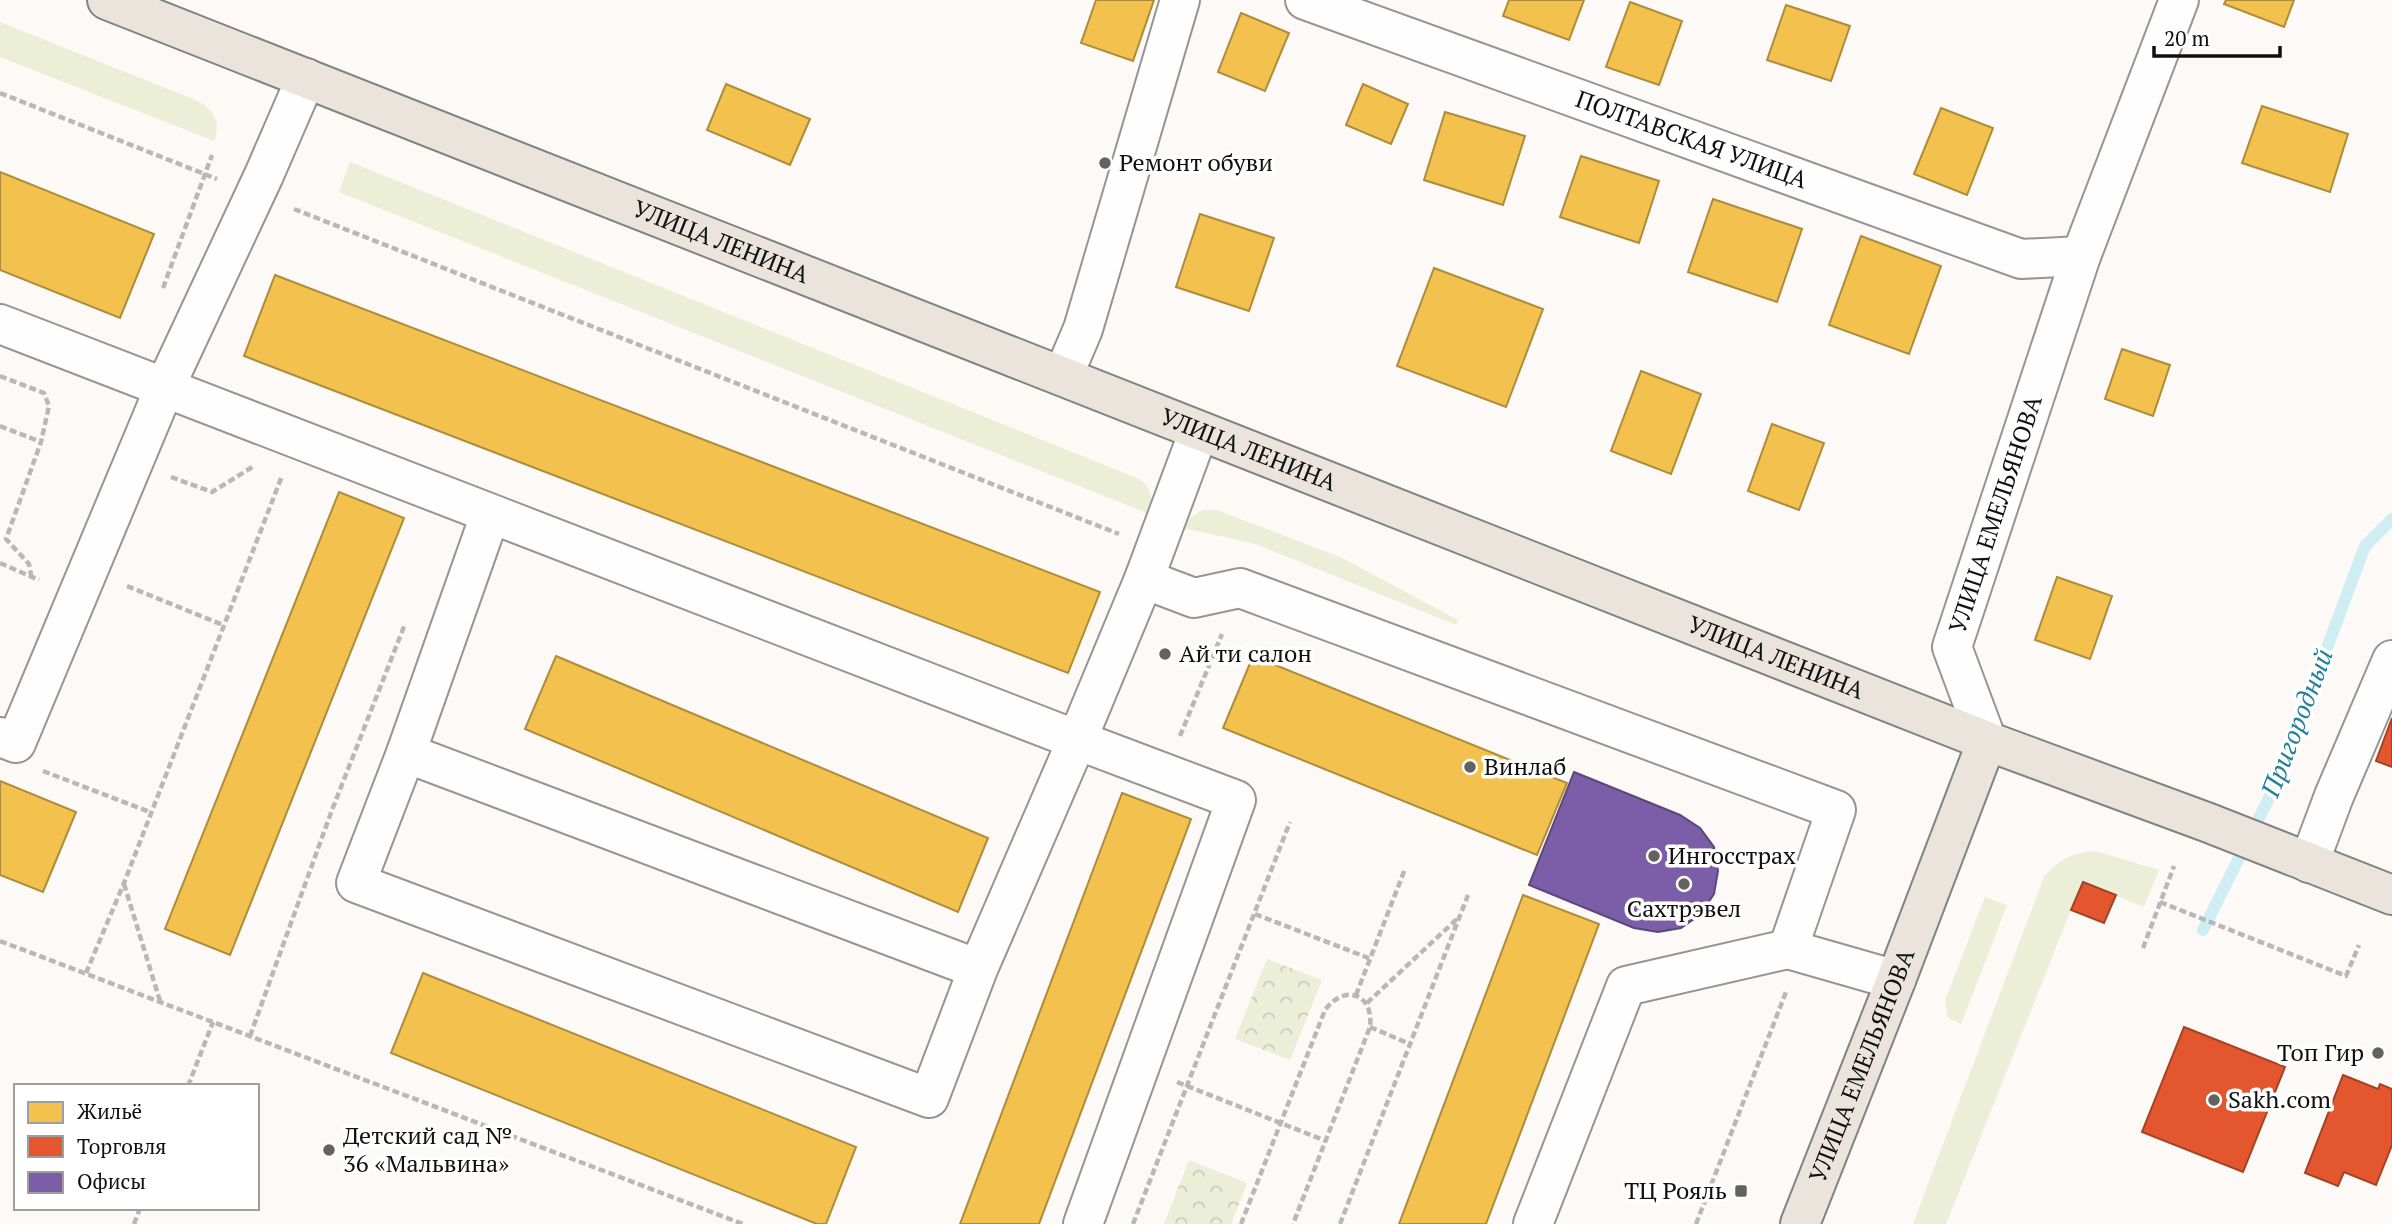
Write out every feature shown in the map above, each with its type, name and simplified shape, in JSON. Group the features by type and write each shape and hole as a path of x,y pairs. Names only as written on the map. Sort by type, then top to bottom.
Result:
{"main road":[{"name":"УЛИЦА ЛЕНИНА","path":"107,0 1987,741 2209,823 2392,895"},
{"name":"УЛИЦА ЕМЕЛЬЯНОВА","path":"1800,1224 1987,741"}],"street":[{"path":"1063,376 1083,330 1180,0"},
{"name":"ПОЛТАВСКАЯ УЛИЦА","path":"1305,0 2021,259 2081,256"},
{"name":"УЛИЦА ЕМЕЛЬЯНОВА","path":"1987,741 1952,647 2081,256 2179,0"},
{"path":"0,737 16,743 164,389 256,194 306,78"},
{"path":"0,324 490,515 1237,800 1083,1224"},
{"path":"490,515 406,753 356,883 929,1098 978,969 1144,579 1199,431"},
{"path":"1144,579 1194,598 1240,588 1836,810 1788,949"},
{"path":"2294,856 2334,796 2392,660"},
{"path":"406,753 978,969"},
{"path":"1532,1224 1626,986 1788,949 1896,980"}],"path":[{"path":"0,93 1123,536"},
{"path":"162,289 212,155"},
{"path":"0,376 44,393 49,406 41,442 6,539 29,564 31,575 0,563"},
{"path":"0,426 41,442"},
{"path":"167,475 212,492 262,461"},
{"path":"86,973 124,883 284,473"},
{"path":"1165,774 1240,588"},
{"path":"250,1036 332,810 405,622"},
{"path":"36,768 150,812"},
{"path":"1133,1224 1290,822"},
{"path":"2143,948 2174,866"},
{"path":"1356,996 1405,869"},
{"path":"124,883 160,1002"},
{"path":"1340,1224 1468,895"},
{"path":"2160,902 2346,976 2359,944"},
{"path":"1255,914 1371,959"},
{"path":"1367,1003 1460,916"},
{"path":"0,940 743,1224"},
{"path":"1696,1224 1786,991"},
{"path":"1241,1224 1325,1010 1332,1000 1344,994 1356,996 1367,1003 1372,1015 1370,1027 1293,1224"},
{"path":"189,1084 213,1022"},
{"path":"1370,1027 1410,1044"},
{"path":"1140,1067 1326,1141"}],"green space":[{"path":"0,22 198,101 209,109 215,118 217,129 214,141 0,57"},
{"path":"350,162 1137,478 1149,489 1147,513 339,192"},
{"path":"1203,510 1217,510 1342,558 1458,620 1456,625 1256,544 1182,528 1191,517"},
{"path":"2096,851 2159,870 2144,907 2082,882 1946,1224 1913,1224 2044,877 2067,858"},
{"path":"1985,897 2007,905 1961,1024 1948,1018 1945,1001"},
{"path":"1267,959 1322,980 1290,1060 1235,1039"},
{"path":"1189,1160 1247,1183 1231,1224 1164,1224"}],"building: Жильё":[{"path":"1096,0 1154,0 1133,61 1081,43"},
{"path":"1509,0 1584,0 1569,40 1503,16"},
{"path":"2226,0 2294,0 2284,27 2224,4"},
{"path":"1630,2 1682,21 1659,85 1606,67"},
{"path":"1786,5 1850,26 1831,81 1767,60"},
{"path":"1241,13 1289,33 1265,91 1218,72"},
{"path":"726,84 810,119 790,165 707,130"},
{"path":"1363,84 1408,104 1391,144 1346,125"},
{"path":"2262,106 2348,134 2330,192 2242,163"},
{"path":"1941,108 1993,128 1967,195 1914,174"},
{"path":"1445,112 1525,136 1503,205 1424,180"},
{"path":"1581,156 1659,181 1639,243 1560,217"},
{"path":"0,172 154,234 120,318 0,270"},
{"path":"1713,199 1802,229 1777,302 1688,272"},
{"path":"1200,214 1274,238 1249,311 1176,287"},
{"path":"1861,236 1941,266 1909,354 1829,325"},
{"path":"1434,268 1543,309 1506,407 1397,366"},
{"path":"275,275 1100,592 1068,673 244,356"},
{"path":"2122,349 2170,365 2153,416 2105,399"},
{"path":"1641,371 1701,394 1671,474 1611,451"},
{"path":"1772,424 1824,443 1799,510 1748,491"},
{"path":"339,492 404,518 230,955 165,929"},
{"path":"2057,577 2112,596 2090,659 2035,640"},
{"path":"556,656 988,838 958,912 525,729"},
{"path":"1253,656 1567,783 1537,855 1223,728"},
{"path":"0,781 76,812 43,892 0,875"},
{"path":"1122,793 1191,819 1039,1224 960,1224"},
{"path":"1523,895 1599,924 1486,1224 1399,1224"},
{"path":"423,973 856,1147 826,1224 817,1224 391,1053"}],"building: Торговля":[{"path":"2392,718 2392,767 2376,761"},
{"path":"2083,882 2116,895 2104,923 2071,910"},
{"name":"Sakh.com","path":"2184,1027 2285,1067 2243,1172 2142,1132"},
{"path":"2343,1075 2378,1089 2380,1084 2392,1089 2392,1145 2376,1185 2344,1172 2338,1186 2305,1173"}],"building: Офисы":[{"path":"1574,772 1680,815 1700,828 1714,847 1718,871 1714,894 1701,914 1681,928 1658,932 1634,928 1529,885"}],"waterway":[{"name":"Пригородный","path":"2203,930 2277,782 2365,546 2392,519"}],"place":[{"name":"Ремонт обуви","path":"1105,163"},
{"name":"Ай ти салон","path":"1165,654"},
{"name":"Винлаб","path":"1470,767"},
{"name":"Ингосстрах","path":"1654,856"},
{"name":"Сахтрэвел","path":"1684,884"},
{"name":"Топ Гир","path":"2378,1053"},
{"name":"Sakh.com","path":"2214,1100"},
{"name":"Детский сад № 36 «Мальвина»","path":"329,1150"},
{"name":"ТЦ Рояль","path":"1741,1191"}]}
